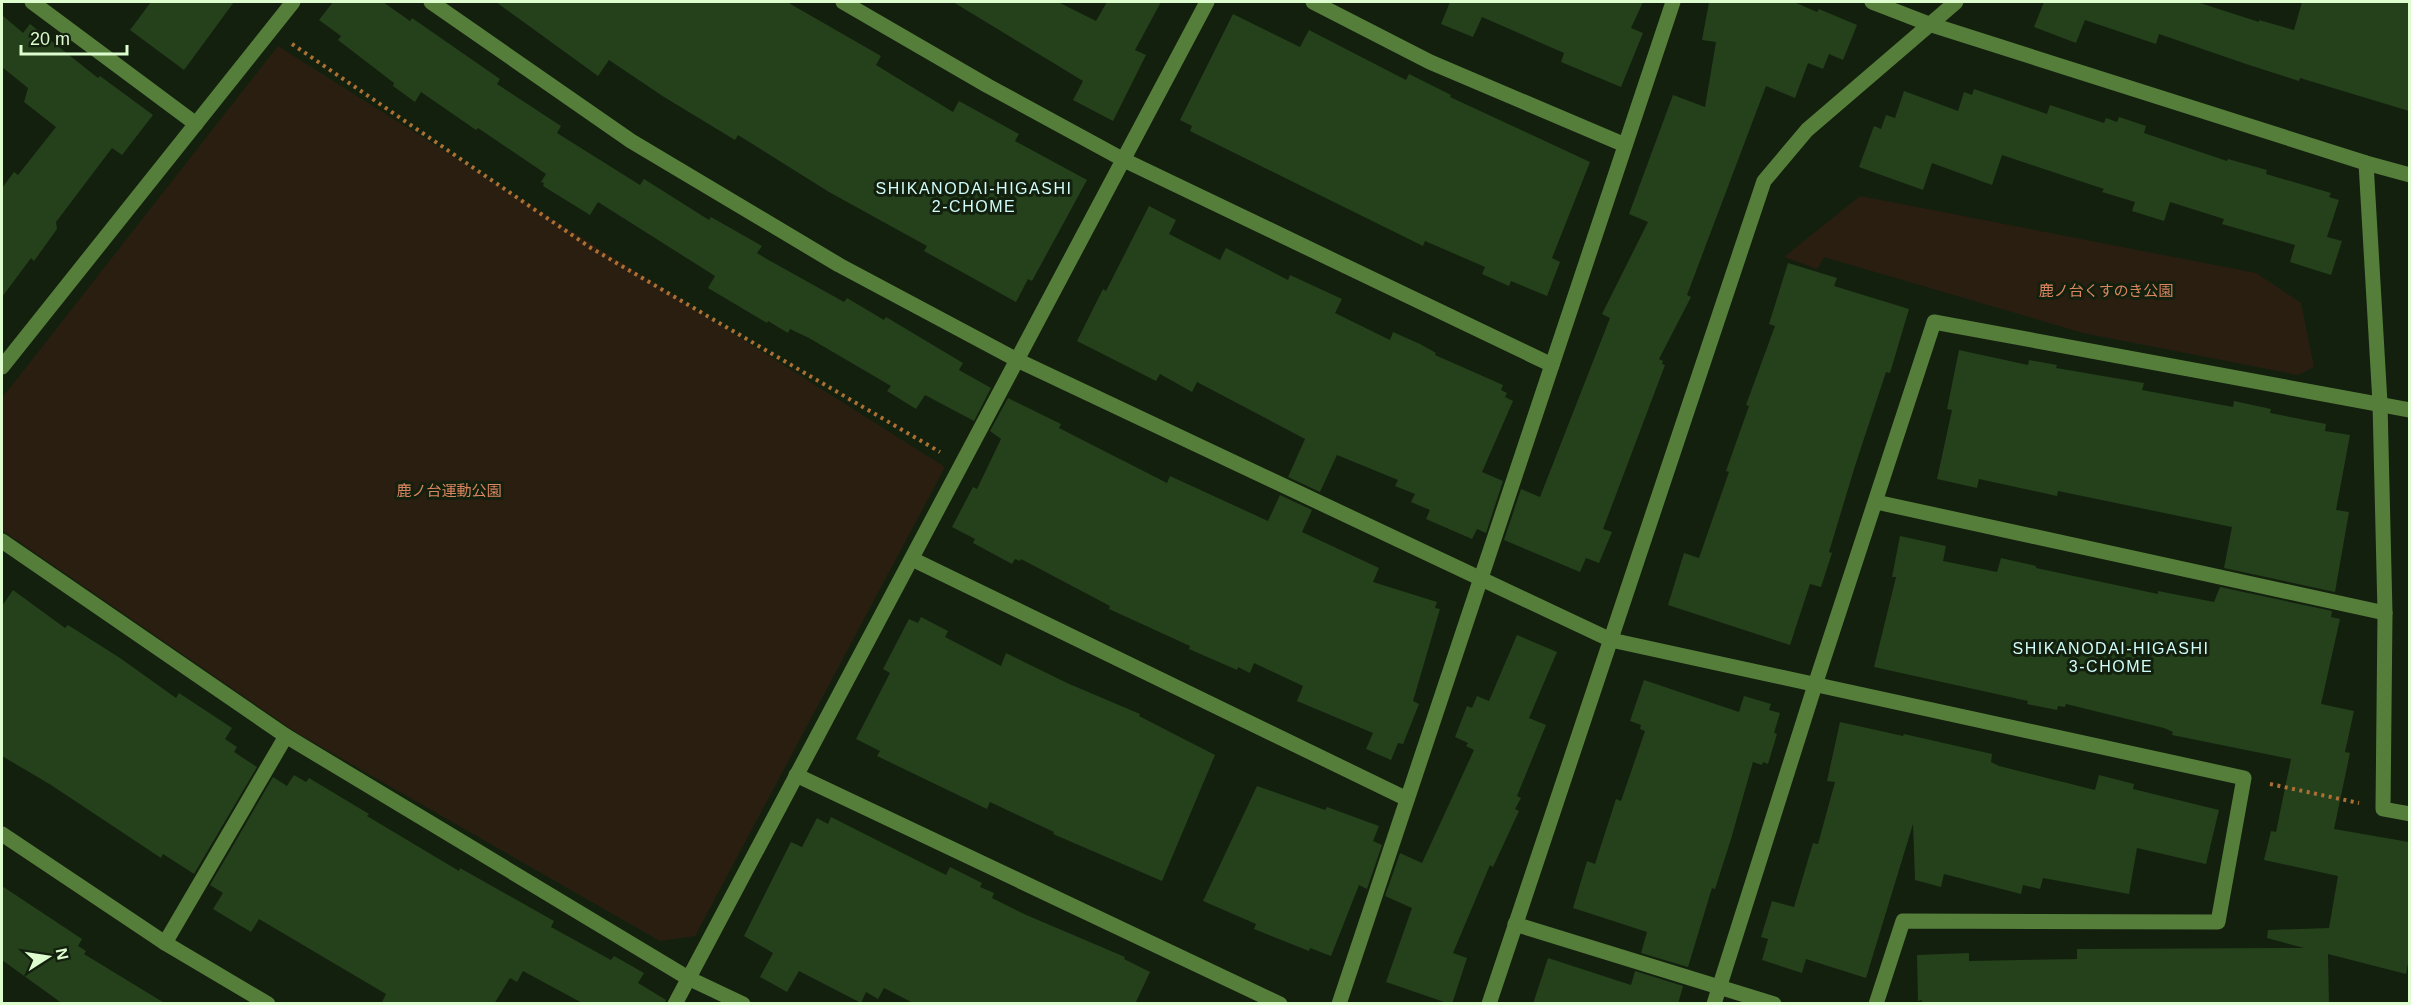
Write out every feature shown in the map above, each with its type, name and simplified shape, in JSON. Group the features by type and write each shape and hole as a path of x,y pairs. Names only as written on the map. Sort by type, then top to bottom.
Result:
{"street":[{"path":"32,2 195,124"},
{"path":"2,367 293,2"},
{"path":"431,2 631,141 839,266 1017,360 1611,640 2244,778 2218,922 1903,921 1876,1004"},
{"path":"843,2 988,86 1124,160 1552,365"},
{"path":"675,1004 1207,2"},
{"path":"1313,2 1430,62 1625,145"},
{"path":"1339,1004 1673,2"},
{"path":"1872,2 1929,24 2409,175"},
{"path":"1488,1004 1764,181 1807,130 1956,2"},
{"path":"2366,163 2380,404 2385,613 2383,808 2409,814"},
{"path":"1714,1004 1815,685 1934,322 2409,410"},
{"path":"1876,502 2385,613"},
{"path":"2,542 286,736 688,978 743,1004"},
{"path":"912,559 1407,799"},
{"path":"165,943 286,736"},
{"path":"796,775 1280,1004"},
{"path":"2,834 165,943 268,1004"},
{"path":"1515,924 1774,1004"}],"path":[{"path":"270,30 591,248 962,465"},
{"path":"2244,778 2383,808"}],"green space":[{"name":"鹿ノ台運動公園","path":"278,46 945,467 695,936 660,941 297,733 2,530 2,398"},
{"name":"鹿ノ台くすのき公園","path":"1860,196 2256,273 2301,303 2314,367 2298,375 2083,333 1824,257 1817,269 1784,257"}],"building":[{"path":"151,2 234,2 184,70 130,30"},
{"path":"333,2 383,2 410,21 412,18 500,79 497,84 561,126 557,133 640,185 644,179 709,220 711,217 762,246 757,253 765,258 844,302 847,298 884,320 886,317 963,363 959,370 991,388 974,421 925,395 916,409 887,391 891,386 809,338 790,329 788,333 768,321 767,323 708,288 715,276 598,202 590,215 543,186 544,183 541,182 546,174 421,92 415,102 338,40 341,36 319,20"},
{"path":"496,2 787,2 881,56 876,65 953,112 959,101 1019,134 1015,141 1087,180 1032,281 1028,279 1016,302 924,251 927,246 829,192 738,135 735,140 609,60 598,76"},
{"path":"953,2 1058,2 1096,21 1107,2 1161,2 1135,50 1146,55 1113,121 1073,100 1083,81"},
{"path":"1450,2 1643,2 1631,28 1643,33 1621,87 1561,62 1564,53 1482,17 1473,37 1441,24"},
{"path":"1709,2 1794,2 1817,12 1819,9 1857,25 1843,60 1829,54 1823,69 1808,63 1795,98 1766,86 1687,295 1691,297 1659,359 1665,365 1603,529 1612,532 1599,563 1586,558 1580,572 1504,540 1521,489 1540,497 1610,318 1602,314 1648,222 1629,214 1673,95 1705,107 1716,42 1702,40"},
{"path":"2044,2 2197,2 2259,22 2259,20 2294,30 2302,2 2409,2 2409,111 2300,78 2299,81 2159,34 2156,44 2085,20 2076,43 2034,27"},
{"path":"1233,14 1300,47 1309,30 1406,80 1409,74 1451,95 1450,97 1590,162 1552,258 1560,262 1547,296 1511,281 1509,286 1482,274 1485,267 1425,241 1423,246 1190,131 1192,126 1180,120"},
{"path":"2,15 23,33 30,24 98,78 100,76 153,115 122,155 112,148 56,222 57,229 34,261 31,258 2,297 2,188 14,172 18,175 56,127 24,102 28,88 2,67"},
{"path":"1974,89 2047,114 2050,105 2104,123 2106,118 2117,122 2119,117 2146,126 2144,133 2227,161 2228,159 2267,170 2266,174 2331,193 2329,197 2339,200 2327,237 2342,241 2331,275 2290,262 2295,245 2222,224 2224,219 2170,202 2164,221 2132,211 2135,202 2102,192 2104,189 2002,155 1992,185 1932,163 1923,190 1859,167 1874,126 1881,129 1886,115 1895,118 1904,91 1958,111 1964,92 1972,95"},
{"path":"1149,206 1176,220 1169,234 1220,260 1226,248 1288,280 1290,275 1342,299 1335,313 1390,340 1393,332 1420,344 1436,353 1435,355 1503,385 1501,390 1507,393 1505,397 1513,401 1482,472 1503,481 1486,533 1477,529 1472,539 1426,519 1430,510 1411,502 1415,494 1395,486 1398,480 1337,455 1320,492 1288,477 1305,439 1197,382 1192,392 1160,374 1156,381 1077,341 1103,289 1106,291"},
{"path":"1788,263 1837,278 1834,286 1909,309 1890,373 1886,372 1855,466 1821,587 1810,584 1790,645 1668,605 1684,553 1699,558 1729,472 1726,471 1749,406 1746,405 1775,326 1769,324"},
{"path":"1959,350 2028,365 2029,360 2057,365 2056,368 2144,383 2142,390 2233,407 2234,401 2271,409 2270,413 2326,424 2325,431 2350,435 2336,510 2349,512 2335,592 2224,568 2232,527 2058,491 2057,496 1979,479 1977,488 1937,479 1952,410 1947,409"},
{"path":"1008,398 1061,424 1059,428 1167,483 1170,476 1268,521 1280,495 1312,510 1302,532 1379,568 1373,582 1437,602 1435,608 1440,609 1413,701 1419,704 1403,744 1398,743 1391,760 1366,749 1373,733 1297,701 1303,686 1254,663 1250,673 1238,667 1237,670 1189,649 1190,646 1109,609 1110,606 1021,559 1020,561 1015,559 1012,564 973,543 975,539 952,527 973,487 977,489 1001,439 990,431"},
{"path":"1900,536 1946,546 1943,561 1997,572 2001,558 2036,566 2036,568 2158,594 2158,591 2214,602 2220,587 2332,611 2331,617 2340,619 2321,704 2354,711 2345,752 2350,753 2334,829 2409,842 2409,958 2406,974 2328,954 2329,1004 1922,1004 1922,1000 1918,1001 1917,955 1969,953 1969,961 2077,959 2077,949 2304,948 2267,938 2268,930 2329,928 2338,876 2264,860 2271,831 2276,832 2291,759 2172,735 2173,732 2164,728 2066,704 2065,707 2058,706 2057,710 2027,704 2028,701 1874,667 1896,577 1892,577"},
{"path":"13,590 65,628 68,625 176,698 179,693 232,728 225,739 237,747 234,752 257,767 194,874 163,854 161,858 51,785 2,756 2,606"},
{"path":"921,617 948,631 945,637 1001,666 1006,653 1067,683 1140,714 1139,716 1215,755 1162,881 1053,834 1054,832 990,802 987,809 877,756 880,751 856,739 890,673 883,669 909,619 918,623"},
{"path":"1517,635 1557,652 1529,718 1546,725 1517,796 1521,798 1515,809 1519,811 1493,867 1490,865 1453,953 1467,958 1452,1004 1450,1004 1386,982 1412,908 1385,896 1400,853 1422,863 1474,750 1466,746 1468,743 1455,737 1467,706 1472,708 1477,696 1489,701"},
{"path":"1644,680 1739,712 1744,696 1771,704 1769,710 1780,713 1774,733 1777,734 1768,764 1753,762 1731,839 1715,889 1712,888 1688,967 1641,953 1647,932 1573,908 1587,861 1595,864 1616,799 1621,801 1645,731 1640,729 1641,725 1630,721"},
{"path":"1840,722 1992,754 1991,762 1999,766 2095,790 2099,775 2134,784 2133,789 2219,810 2206,864 2137,848 2129,894 2043,878 2040,889 2023,885 2021,894 1944,874 1941,887 1915,880 1913,824 1866,978 1806,959 1802,973 1762,960 1768,939 1761,937 1772,901 1794,907 1813,843 1818,844 1835,782 1827,781"},
{"path":"294,775 306,782 309,778 459,871 460,868 554,921 551,927 611,960 614,956 644,973 638,983 666,1000 665,1004 584,1004 523,971 517,982 510,978 494,1004 381,1004 386,994 259,919 251,932 213,909 223,893 210,885 273,777 287,786"},
{"path":"1257,786 1325,810 1327,807 1379,826 1373,841 1382,845 1367,889 1359,885 1331,956 1310,948 1309,951 1254,929 1256,924 1203,901"},
{"path":"831,817 946,875 950,867 982,883 980,887 994,893 992,898 1125,957 1124,959 1150,972 1135,1004 915,1004 884,988 878,999 866,992 861,1003 799,971 787,992 760,977 773,953 744,936 791,842 802,847 817,818 828,824"},
{"path":"2,886 82,939 78,946 86,951 84,954 166,1004 63,1004 2,960"},
{"path":"1548,958 1631,985 1635,971 1683,986 1678,1004 1533,1004"}],"district":[{"name":"SHIKANODAI-HIGASHI 2-CHOME","path":"974,197"},
{"name":"SHIKANODAI-HIGASHI 3-CHOME","path":"2111,657"}]}
